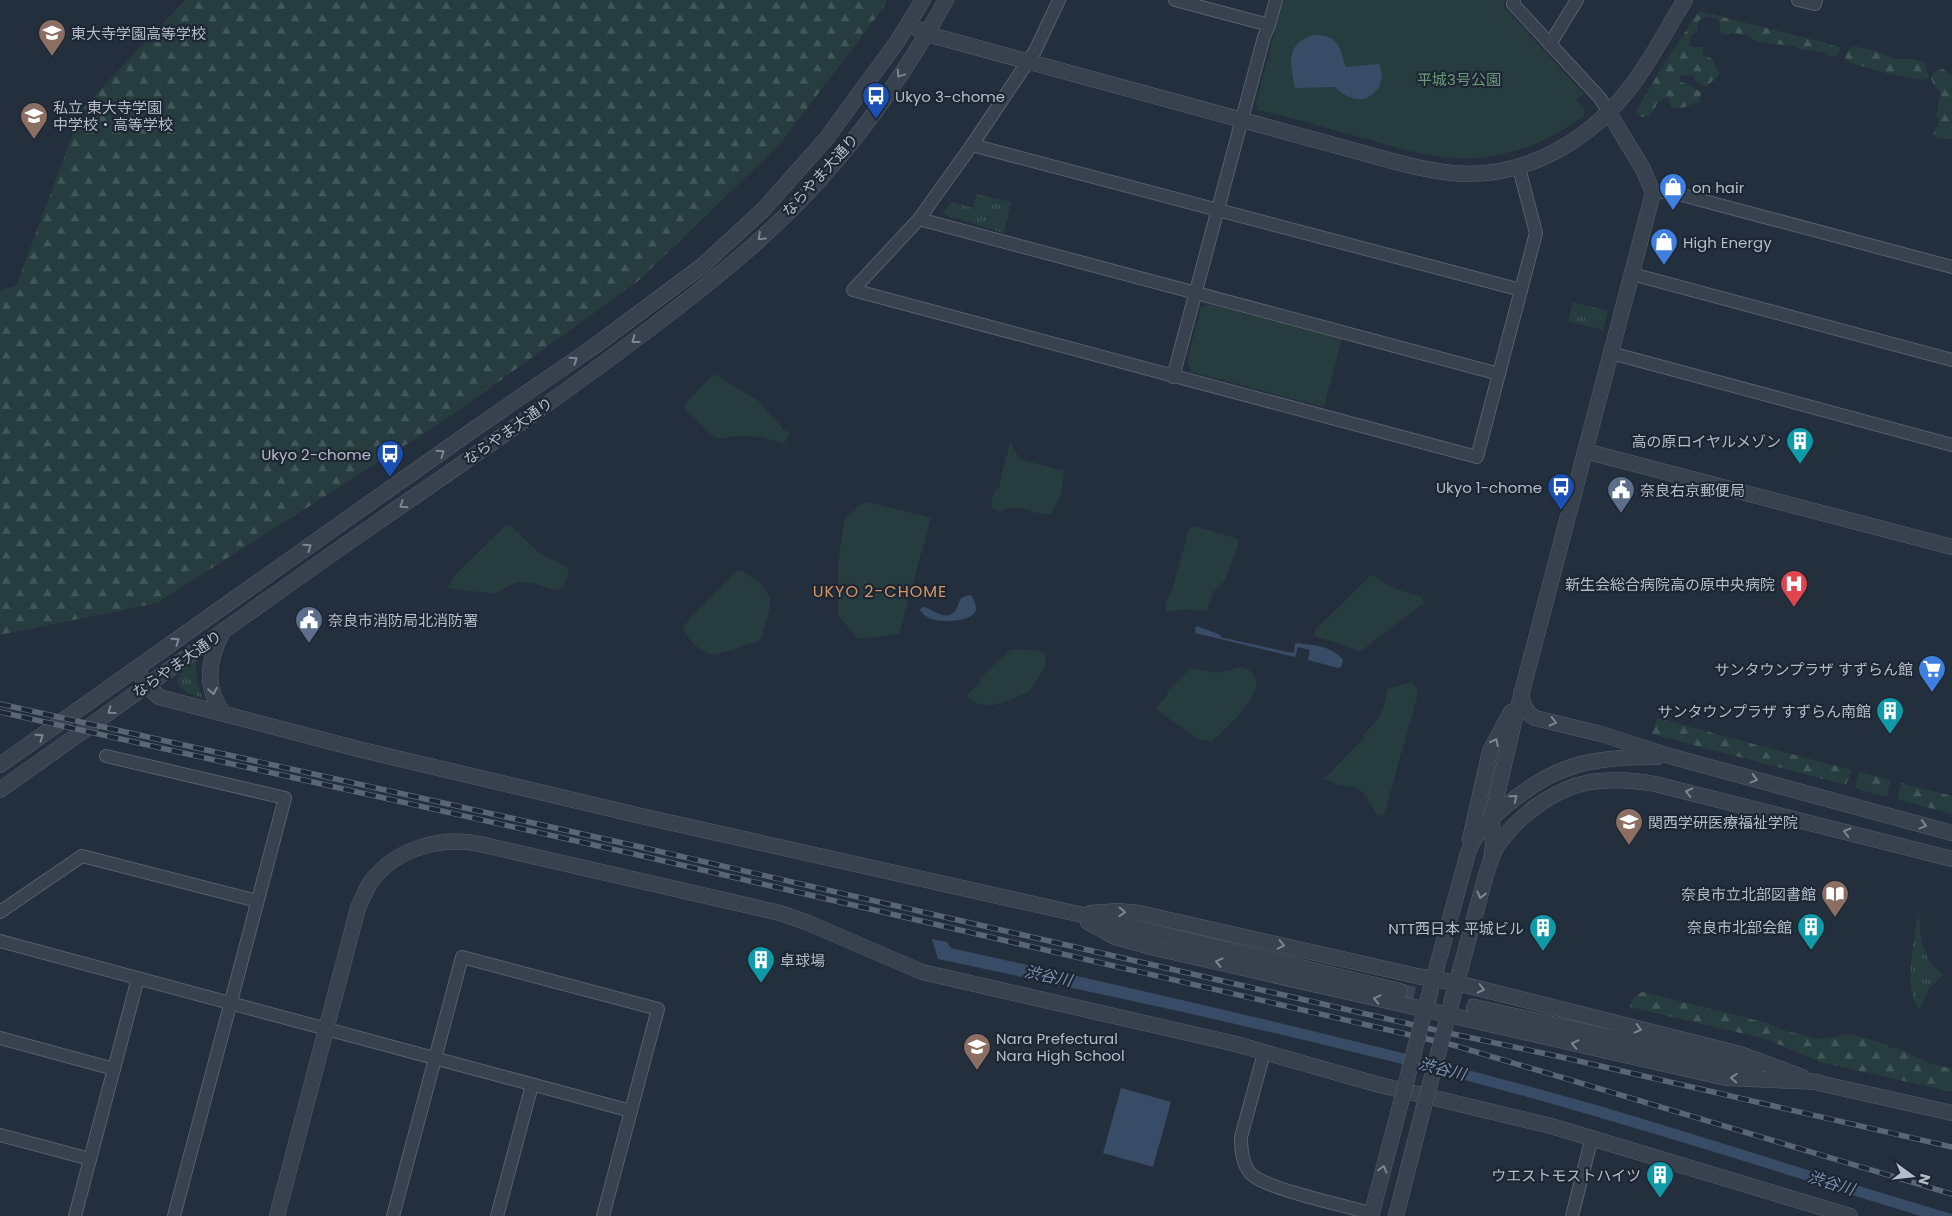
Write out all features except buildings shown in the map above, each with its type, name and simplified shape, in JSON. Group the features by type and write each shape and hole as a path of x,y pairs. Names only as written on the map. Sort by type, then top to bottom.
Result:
{"street":[{"name":"ならやま大通り","path":"0,766 470,432 592,348 702,266 763,210 821,145 897,42 923,0"},
{"name":"ならやま大通り","path":"0,790 604,364 715,280 786,214 837,161 927,34 946,0"},
{"path":"1059,0 1029,62 972,145 919,218 853,290 1476,457 1536,233 1519,168"},
{"path":"1177,0 1269,25"},
{"path":"1173,377 1241,120 1276,0"},
{"path":"1396,1216 1447,1019 1491,860 1493,846 1492,817 1521,693 1653,193 1644,169 1600,98 1512,4 1514,0"},
{"path":"1550,44 1577,0"},
{"path":"910,23 927,34 1396,162 1435,171 1474,174 1519,168 1550,155 1581,137 1609,113 1635,81 1685,0"},
{"path":"1798,0 1815,4 1816,0"},
{"path":"972,145 1521,290"},
{"path":"1653,193 1666,191 1952,267"},
{"path":"919,218 1498,374"},
{"path":"1632,274 1952,360"},
{"path":"1611,353 1952,444"},
{"path":"1585,451 1952,548"},
{"path":"222,632 213,650 211,672 212,688 216,703 224,714"},
{"path":"136,669 147,685 159,697 358,749 641,816 1074,913 1400,991"},
{"path":"1521,693 1528,714 1534,718 1601,734 1673,757 1952,832"},
{"path":"1264,1053 1241,1137 1243,1157 1250,1172 1266,1184 1371,1214 1468,853 1490,751 1521,693"},
{"path":"106,756 285,798 174,1216"},
{"path":"1468,853 1475,837 1492,817 1526,788 1542,778 1586,761 1625,756 1673,757"},
{"path":"1491,860 1498,845 1523,817 1548,798 1567,789 1590,782 1634,780 1952,859"},
{"path":"1481,789 1487,809 1492,817 1500,821 1523,817"},
{"path":"277,1216 358,908 372,881 391,862 412,850 434,843 456,840 780,913 806,922 922,972 1236,1044 1376,1084 1592,1137 1850,1216"},
{"path":"0,912 82,856 257,901"},
{"path":"1074,913 1119,911 1139,913 1457,984 1740,1054 1818,1082"},
{"path":"1074,913 1115,937 1447,1019 1726,1078 1818,1082"},
{"path":"0,941 631,1111"},
{"path":"392,1216 462,957 658,1009 602,1216"},
{"path":"75,1216 138,978"},
{"path":"1474,1007 1952,1113"},
{"path":"0,1038 114,1069"},
{"path":"498,1216 532,1085"},
{"path":"0,1135 90,1159"},
{"path":"1572,1216 1592,1137"}],"green space":[{"path":"185,0 887,0 883,8 780,144 638,281 451,416 157,603 0,635 0,290 16,286 82,109"},
{"name":"平城3号公園","path":"1283,0 1505,0 1504,7 1584,94 1576,100 1584,109 1584,116 1567,128 1531,146 1493,156 1454,158 1433,156 1407,150 1259,110 1256,103"},
{"path":"1699,11 1826,43 1840,48 1838,55 1829,57 1824,52 1757,42 1746,35 1734,33 1725,35 1720,32 1717,18 1707,16 1698,21 1697,32 1691,36 1689,45 1703,47 1703,55 1711,58 1720,74 1706,87 1697,83 1691,74 1680,76 1680,82 1702,92 1698,102 1682,108 1671,107 1668,97 1658,102 1650,116 1641,117 1636,111"},
{"path":"1854,46 1878,52 1895,59 1915,59 1924,62 1929,77 1923,80 1885,73 1851,63 1845,58 1848,50"},
{"path":"1941,68 1952,76 1952,139 1932,136 1939,121 1936,116 1941,93 1934,86 1931,78 1934,71"},
{"path":"976,194 1011,202 1004,233 942,214 951,202 973,208"},
{"path":"1573,302 1608,311 1603,330 1568,321"},
{"path":"1208,304 1342,339 1324,407 1192,372 1187,361 1201,308"},
{"path":"714,374 760,402 784,430 789,432 784,444 763,437 735,436 720,439 712,435 685,409 684,405"},
{"path":"1010,442 1020,459 1064,471 1061,495 1051,514 1019,508 1000,512 992,508 991,504 995,489 998,490"},
{"path":"869,502 931,518 899,634 857,638 838,615 838,565 844,520 860,505"},
{"path":"506,525 511,526 539,553 567,567 569,571 563,588 557,590 526,582 513,584 496,594 447,588 454,576"},
{"path":"1194,526 1235,538 1238,540 1238,545 1225,580 1213,592 1207,610 1184,609 1168,612 1165,608 1168,596 1170,597 1189,529"},
{"path":"737,571 742,571 759,582 770,597 770,608 761,638 759,641 716,655 711,654 696,646 683,629 688,620"},
{"path":"1370,576 1374,576 1393,588 1422,597 1424,603 1361,651 1314,636 1315,630"},
{"path":"1011,649 1034,650 1045,654 1044,667 1032,689 1013,699 987,705 974,702 968,698 967,695 981,682 979,679"},
{"path":"196,658 197,683 203,698 185,691 178,682 182,671"},
{"path":"1242,667 1253,674 1256,683 1254,693 1239,715 1212,742 1198,739 1157,710 1156,707 1168,695 1167,692 1191,668 1217,673"},
{"path":"1411,682 1416,686 1418,694 1384,815 1378,816 1363,792 1351,786 1340,785 1324,779 1364,738 1363,735 1377,720 1385,703 1387,689"},
{"path":"1657,718 1851,770 1846,785 1652,734"},
{"path":"1859,772 1891,780 1886,797 1855,788"},
{"path":"1901,783 1952,796 1952,814 1897,799"},
{"path":"1919,909 1923,946 1930,961 1943,975 1928,990 1920,1010 1914,1001 1911,990 1911,962"},
{"path":"1642,992 1767,1023 1782,1030 1819,1039 1850,1034 1886,1044 1888,1048 1897,1048 1929,1063 1952,1069 1952,1092 1820,1062 1766,1039 1630,1007 1634,998"}],"water":[{"path":"1312,35 1321,35 1333,39 1339,47 1346,67 1379,64 1382,77 1378,89 1368,97 1355,99 1346,96 1334,87 1295,88 1291,64 1293,50 1303,39"},
{"path":"969,595 972,596 976,608 970,617 964,619 934,620 920,610 922,607 943,615 952,614 956,610 961,598"},
{"path":"1196,626 1221,635 1220,637 1292,653 1294,652 1295,643 1321,647 1333,651 1343,660 1341,667 1338,668 1308,660 1310,650 1298,647 1295,657 1195,633"},
{"name":"渋谷川","path":"932,939 947,942 951,948 1273,1021 1513,1082 1683,1131 1952,1214 1952,1216 1920,1216 1629,1126 1515,1093 1392,1061 938,959"},
{"path":"1121,1088 1171,1102 1153,1167 1103,1153"}],"tunnel":[{"path":"1400,991 1474,1007"}],"railway":[{"path":"0,704 636,846 1952,1147"},
{"path":"0,712 634,854 1453,1045 1952,1194"}],"place":[{"name":"東大寺学園高等学校","path":"52,57"},
{"name":"Ukyo 3-chome","path":"876,120"},
{"name":"私立 東大寺学園 中学校・高等学校","path":"34,140"},
{"name":"on hair","path":"1673,211"},
{"name":"High Energy","path":"1664,266"},
{"name":"高の原ロイヤルメゾン","path":"1800,465"},
{"name":"Ukyo 2-chome","path":"390,478"},
{"name":"Ukyo 1-chome","path":"1561,511"},
{"name":"奈良右京郵便局","path":"1621,514"},
{"name":"新生会総合病院高の原中央病院","path":"1794,608"},
{"name":"奈良市消防局北消防署","path":"309,644"},
{"name":"サンタウンプラザ すずらん館","path":"1932,693"},
{"name":"サンタウンプラザ すずらん南館","path":"1890,735"},
{"name":"関西学研医療福祉学院","path":"1629,846"},
{"name":"奈良市立北部図書館","path":"1835,918"},
{"name":"奈良市北部会館","path":"1811,951"},
{"name":"NTT西日本 平城ビル","path":"1543,952"},
{"name":"卓球場","path":"761,984"},
{"name":"Nara Prefectural Nara High School","path":"977,1071"},
{"name":"ウエストモストハイツ","path":"1660,1199"}],"district":[{"name":"UKYO 2-CHOME","path":"880,591"}]}
